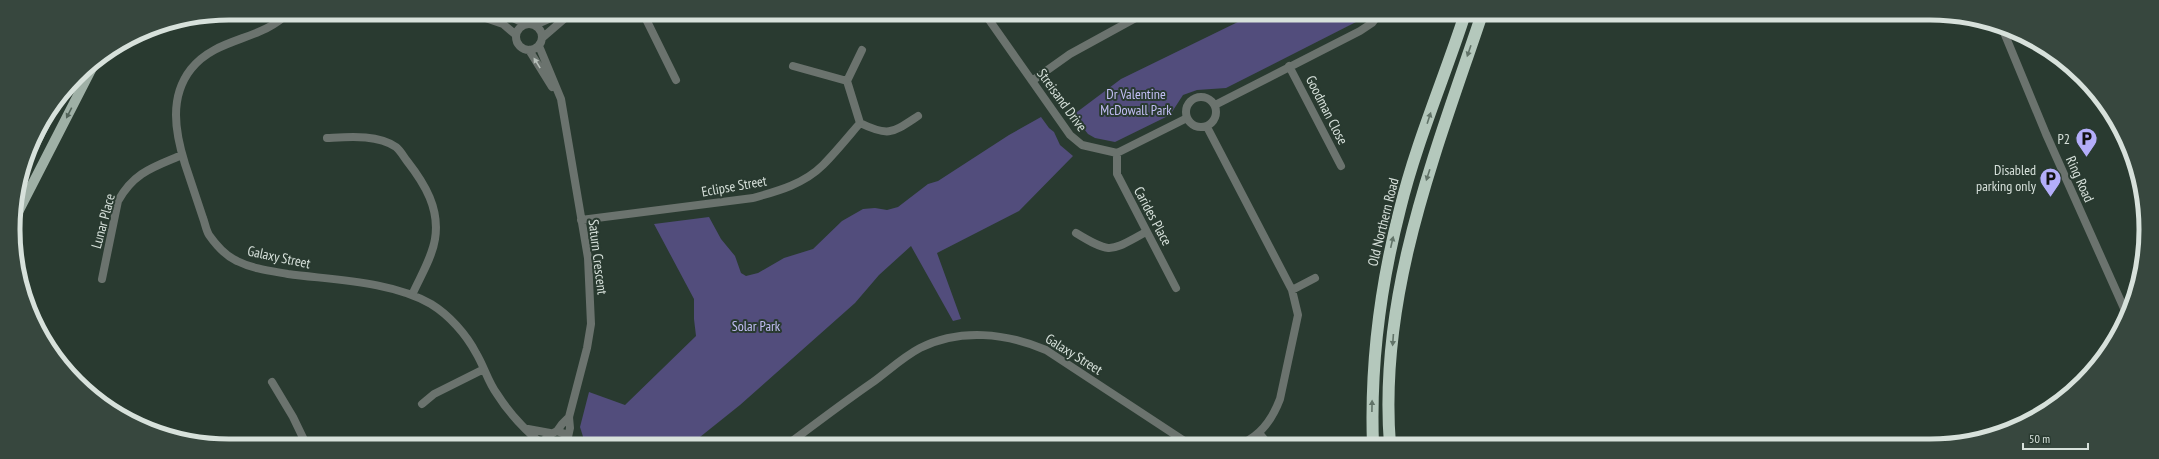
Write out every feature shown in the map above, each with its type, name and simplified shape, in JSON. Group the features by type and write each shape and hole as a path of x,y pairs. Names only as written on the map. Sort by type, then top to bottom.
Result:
{"highway":[{"name":"Old Northern Road","path":"1373,439 1373,376 1384,280 1400,208 1463,20"},
{"path":"1390,439 1389,411 1393,333 1406,252 1421,197 1480,20"}],"main road":[{"path":"22,205 87,75"}],"street":[{"name":"Galaxy Street","path":"279,20 270,27 223,44 199,60 190,70 182,84 175,108 176,128 182,155 208,233 225,254 252,268 368,285 412,295 444,313 464,334 499,398 515,419 538,439"},
{"path":"491,20 503,24 516,35 520,47 529,50 539,46 542,38 541,30 535,25"},
{"path":"517,20 525,24 535,25 546,20"},
{"path":"542,38 563,20"},
{"path":"646,20 676,80"},
{"name":"Streisand Drive","path":"989,20 1077,142 1082,145 1117,154"},
{"path":"1032,80 1070,54 1132,20"},
{"path":"1215,105 1360,31 1374,20"},
{"path":"516,35 520,26 525,24"},
{"name":"Ring Road","path":"2005,34 2046,134 2124,308"},
{"name":"Saturn Crescent","path":"539,46 561,99 588,258 590,324 587,348 569,417 570,439"},
{"name":"Saturn Crescent","path":"529,50 561,99"},
{"path":"862,50 847,81 860,122 881,131 890,132 898,130 918,116"},
{"path":"793,66 847,81"},
{"name":"Goodman Close","path":"1289,66 1341,166"},
{"path":"1206,98 1215,105 1216,117 1207,126 1194,126 1187,118 1187,107 1194,99 1206,98"},
{"path":"1117,154 1187,118"},
{"name":"Eclipse Street","path":"581,220 721,203 753,198 778,191 801,181 822,166 860,122"},
{"path":"1207,126 1292,290 1298,315 1296,332 1280,399 1270,421 1252,439"},
{"path":"327,138 367,138 380,140 396,147 420,177 434,206 435,239 431,255 412,295"},
{"name":"Carides Place","path":"1117,154 1117,174 1176,288"},
{"name":"Lunar Place","path":"102,279 118,201 125,189 129,183 141,174 182,155"},
{"path":"1076,234 1100,247 1110,249 1146,232"},
{"path":"1292,290 1315,278"},
{"name":"Galaxy Street","path":"795,439 919,349 946,338 978,335 1007,336 1026,341 1046,350 1181,439"},
{"path":"422,404 434,394 484,369"},
{"path":"272,382 303,439"},
{"name":"Saturn Crescent","path":"544,439 569,417"},
{"name":"Galaxy Street","path":"528,429 553,432 565,439"},
{"path":"1259,433 1264,439"}],"green space":[{"name":"Dr Valentine McDowall Park","path":"1242,20 1358,20 1226,88 1197,90 1183,95 1170,115 1115,142 1095,138 1088,134 1073,115 1121,79"},
{"name":"Solar Park","path":"1041,117 1054,132 1060,145 1073,156 1019,211 937,253 961,319 953,321 911,246 879,275 855,303 740,405 698,439 584,439 580,427 589,392 625,405 696,336 694,299 654,224 709,217 721,239 735,256 741,273 746,276 758,273 784,258 813,249 842,221 863,209 875,208 887,210 898,207 928,184 938,181 1009,135"}],"place":[{"name":"P2","path":"2086,158"},
{"name":"Disabled parking only","path":"2051,198"}]}
